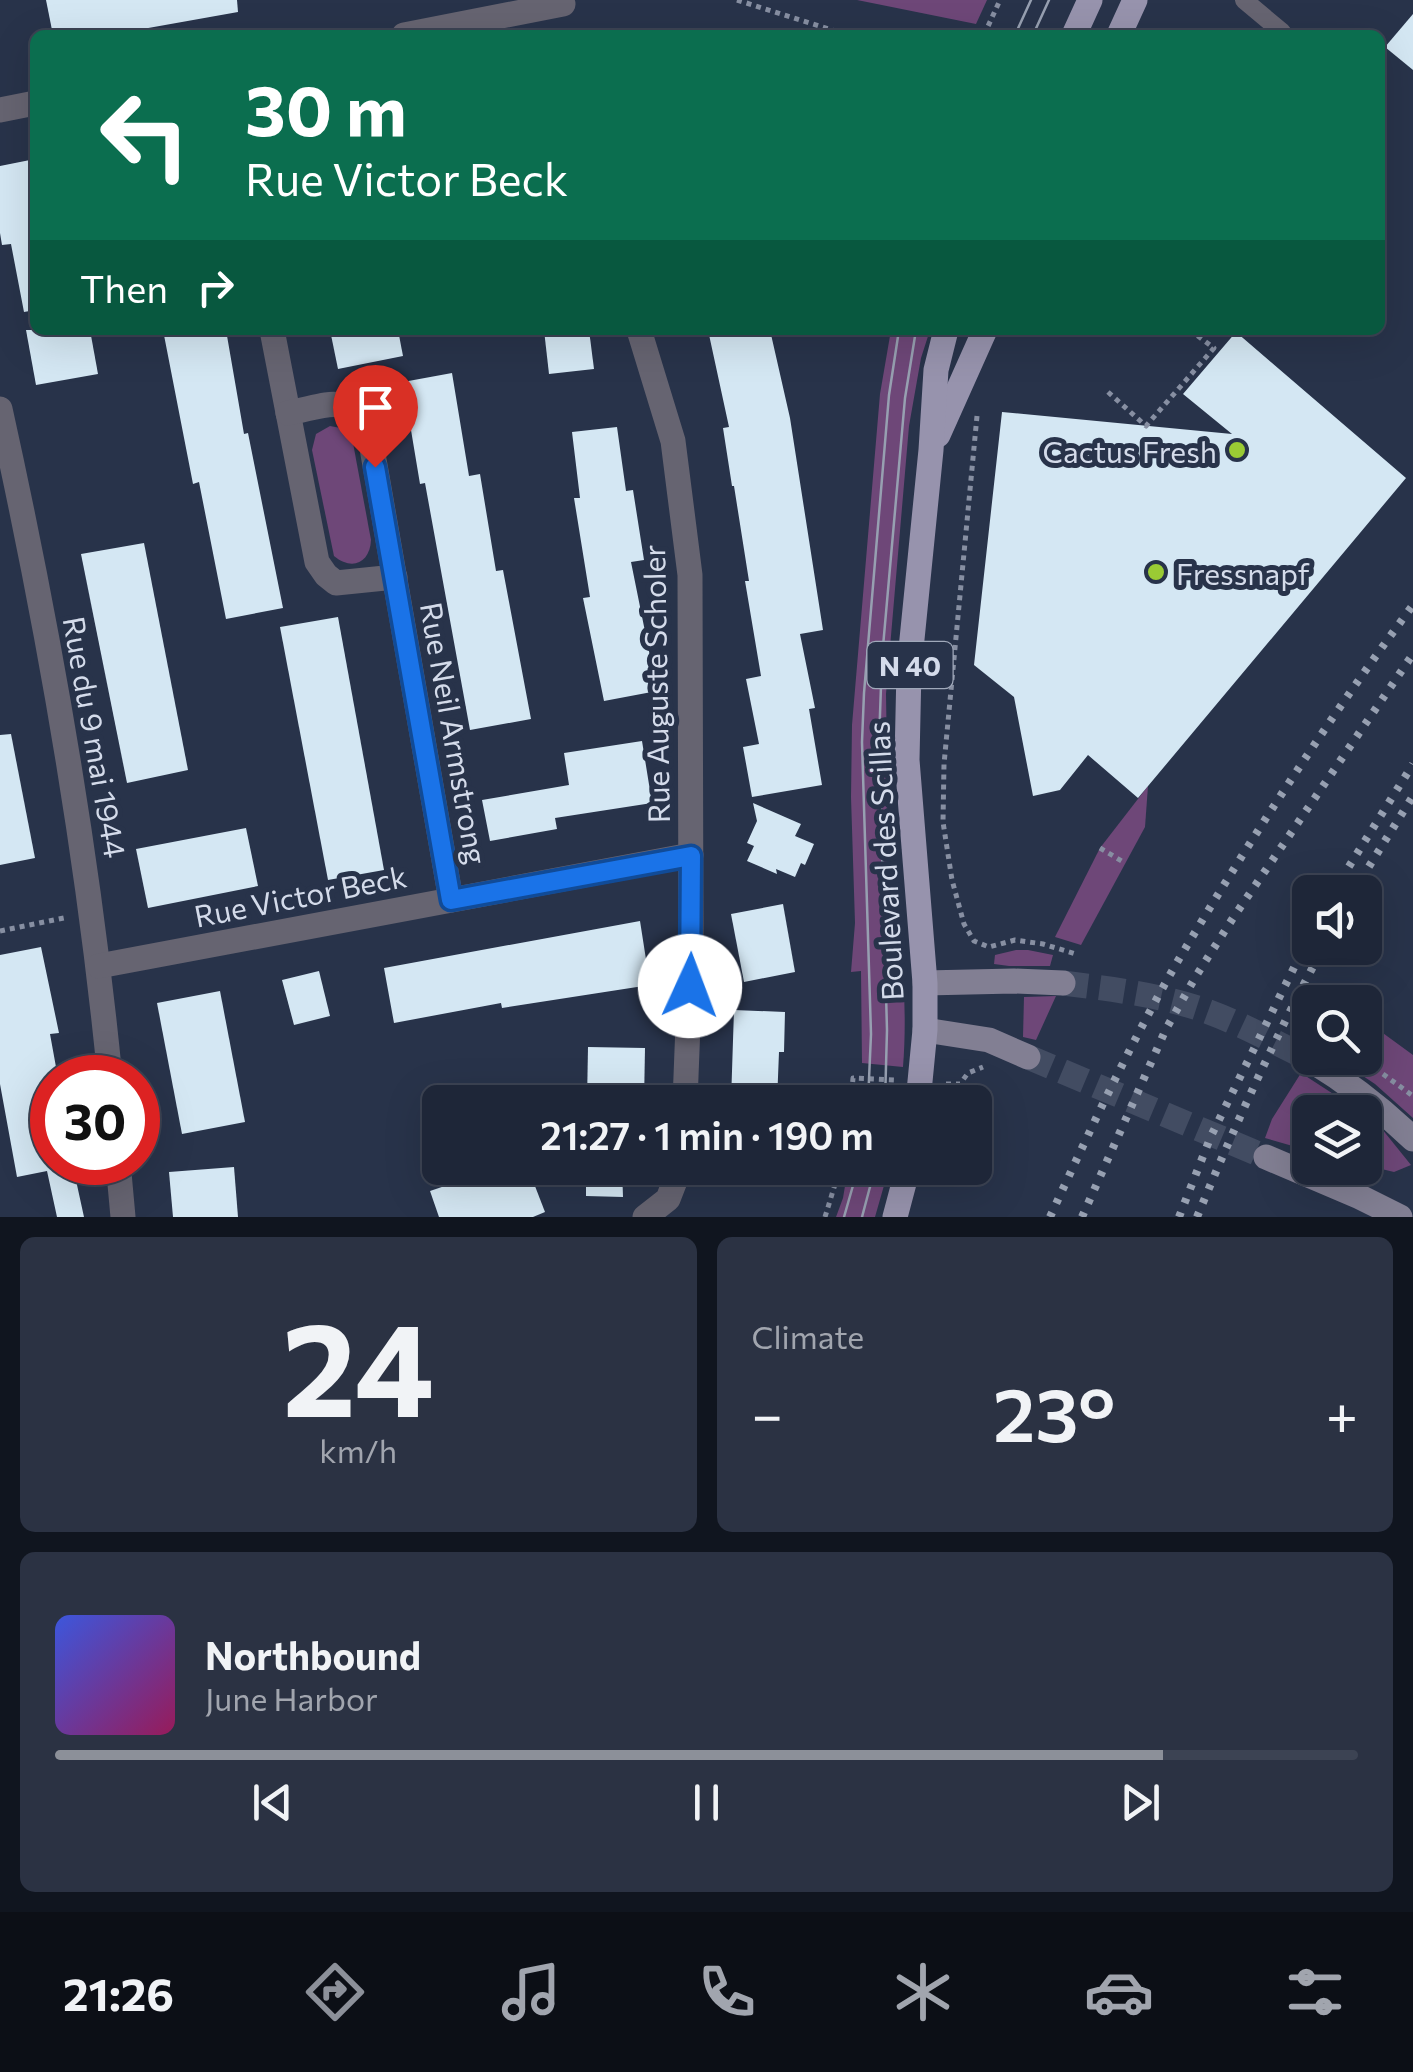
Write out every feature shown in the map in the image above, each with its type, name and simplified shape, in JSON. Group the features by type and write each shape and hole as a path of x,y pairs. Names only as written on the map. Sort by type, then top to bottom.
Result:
{"main road":[{"path":"1076,30 1090,0"},
{"path":"1121,30 1135,0"},
{"name":"Boulevard des Scillas","path":"925,1030 925,983 907,760 909,669 936,370 945,335"},
{"name":"Boulevard des Scillas","path":"931,450 983,335"},
{"path":"925,983 1063,983"},
{"path":"925,1030 989,1040 1028,1057"},
{"name":"N 40","path":"913,1085 925,1030"},
{"path":"1335,1075 1380,1108 1413,1139"},
{"path":"1266,1157 1400,1217"},
{"path":"895,1217 903,1185"}],"street":[{"path":"454,30 563,4"},
{"path":"0,110 30,105"},
{"name":"Rue Neil Armstrong","path":"273,335 317,562 326,576 336,582 395,577"},
{"name":"Rue Auguste Scholer","path":"641,335 673,441 690,575 691,948 685,1085"},
{"name":"Rue Neil Armstrong","path":"288,412 340,403 358,412 368,431 451,900"},
{"name":"Rue du 9 mai 1944","path":"0,410 74,784 108,1055"},
{"name":"Rue Victor Beck","path":"99,966 691,856"},
{"path":"120,1185 123,1217"},
{"path":"645,1217 668,1199 673,1185"}],"lane":[{"path":"1244,0 1280,30"}],"path":[{"path":"737,0 832,30"},
{"path":"986,30 1000,0"},
{"path":"1108,392 1146,426 1214,348 1197,335"},
{"path":"978,411 944,764 943,822 952,880 964,924 974,941 989,947 1015,940 1076,954"},
{"path":"1100,848 1125,862"},
{"path":"0,931 91,912"},
{"path":"953,1084 960,1084 968,1073 987,1065"},
{"path":"852,1085 853,1078 882,1085"},
{"path":"825,1217 835,1185"}],"shaded area":[{"path":"857,0 987,0 976,24"},
{"path":"890,335 928,335 909,426 886,694 889,884 896,883 902,952 903,1067 862,1063 861,971 851,972 855,923 852,725 880,394"},
{"path":"330,426 346,429 353,443 371,540 364,559 353,564 334,556 312,450 316,434"},
{"path":"1148,786 1145,827 1081,945 1055,937 1100,848"},
{"path":"1016,950 1053,955 1050,966 994,964 995,955"},
{"path":"1056,996 1036,1040 1023,1037 1024,997"},
{"path":"1382,1032 1413,1055 1413,1118 1362,1075 1382,1075"},
{"path":"1300,1075 1335,1095 1292,1095 1292,1146 1265,1138 1272,1119"},
{"path":"1382,1129 1411,1165 1394,1172 1382,1169"},
{"path":"845,1185 884,1185 875,1217 836,1217"}],"building":[{"path":"46,0 237,0 238,12 137,30 52,30"},
{"path":"1413,14 1413,70 1385,47"},
{"path":"30,160 30,311 24,312 11,244 2,245 0,166"},
{"path":"26,330 30,330 30,335 91,335 98,374 36,385"},
{"path":"164,335 227,335 244,434 248,433 283,608 226,619 199,482 193,484"},
{"path":"331,335 399,335 403,356 338,369"},
{"path":"545,335 590,335 594,369 549,374"},
{"path":"709,335 771,335 790,418 823,630 800,634 815,708 809,709 822,785 752,797 743,747 759,744 746,679 761,676 723,428 729,427"},
{"name":"Fressnapf","path":"1233,335 1239,335 1406,478 1138,798 1088,755 1060,790 1033,796 1014,697 974,665 1002,412 1232,434 1183,394"},
{"path":"452,373 469,476 480,474 496,571 503,570 531,719 470,730 403,382"},
{"path":"617,427 626,491 633,490 644,560 631,562 657,691 604,701 583,598 590,597 574,498 580,498 572,432"},
{"path":"144,543 188,770 127,783 81,554"},
{"path":"338,617 384,870 328,880 280,627"},
{"path":"11,734 35,858 0,865 0,735"},
{"path":"642,741 652,803 555,818 557,829 490,841 482,800 569,785 564,753"},
{"path":"753,803 801,824 795,836 814,844 795,877 747,861 754,846 747,843 757,821"},
{"path":"246,828 258,886 148,908 136,849"},
{"path":"783,904 795,972 744,982 731,914"},
{"path":"640,921 650,985 502,1008 501,1003 394,1023 384,968"},
{"path":"41,947 59,1033 50,1034 54,1055 30,1055 30,1174 17,1177 0,1084 0,955"},
{"path":"319,971 330,1016 294,1025 282,980"},
{"path":"220,991 245,1122 182,1134 157,1003"},
{"path":"734,1010 785,1012 778,1085 732,1085"},
{"path":"588,1047 645,1048 644,1085 587,1085"},
{"path":"234,1167 238,1217 173,1217 169,1172"},
{"path":"50,1185 77,1185 84,1217 57,1217"},
{"path":"448,1185 535,1185 545,1212 533,1217 439,1217 430,1191"},
{"path":"586,1185 623,1185 623,1197 586,1196"}],"tunnel":[{"path":"1063,983 1137,993 1191,1006 1292,1051"},
{"path":"1028,1057 1266,1157"}],"tram line":[{"path":"1017,30 1031,0"},
{"path":"1035,30 1049,0"},
{"path":"869,1085 871,1034 862,742 889,395 898,335"},
{"path":"885,1085 879,742 882,658 905,398 915,335"},
{"path":"844,1217 853,1185"},
{"path":"862,1217 870,1185"}],"railway":[{"path":"1050,1217 1128,1054 1179,959 1292,779 1413,605"},
{"path":"1082,1217 1166,1029 1196,976 1413,654"},
{"path":"1344,875 1413,764"},
{"path":"1364,875 1413,796"},
{"path":"1179,1217 1211,1136 1295,965"},
{"path":"1197,1217 1314,965"}],"place":[{"name":"Cactus Fresh","path":"1237,450"},
{"name":"Fressnapf","path":"1156,572"}],"route":[{"path":"375,467 451,900 691,856 690,986"}]}
